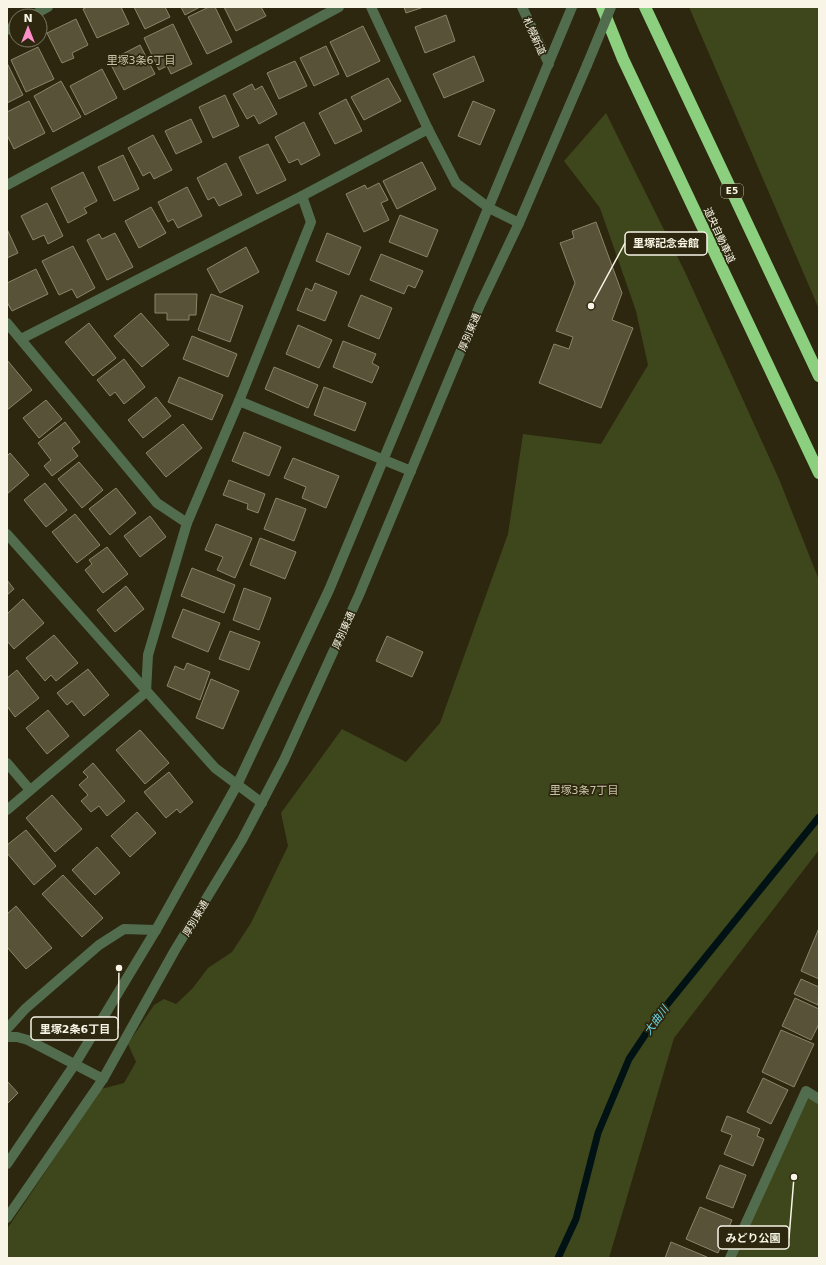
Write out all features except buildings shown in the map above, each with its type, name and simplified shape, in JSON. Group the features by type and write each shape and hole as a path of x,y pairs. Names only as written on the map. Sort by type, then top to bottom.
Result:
{"highway":[{"name":"道央自動車道","path":"602,7 623,59 819,473"},
{"name":"E5","path":"645,7 819,376"}],"street":[{"path":"7,185 339,7"},
{"path":"371,7 428,130 456,183 489,208 519,223"},
{"name":"札幌新道","path":"522,7 549,64"},
{"name":"厚別東通","path":"7,1218 103,1079 175,950 242,840 291,746 356,602 480,305 519,223 588,65 611,7"},
{"path":"7,1164 75,1064 156,930 237,785 326,597 570,11"},
{"path":"22,339 428,130"},
{"path":"7,810 146,692 148,655 187,523 239,401 311,222 302,196"},
{"path":"7,323 22,339 157,503 187,523"},
{"path":"239,401 411,471"},
{"path":"7,534 215,768 262,803"},
{"path":"7,763 30,790"},
{"path":"7,1029 26,1009 99,945 124,929 156,930"},
{"path":"7,1037 17,1037 28,1040 103,1079"},
{"path":"730,1258 806,1091 819,1099"}],"green space":[{"path":"689,7 819,7 819,309"},
{"path":"606,113 685,272 779,479 819,580 819,850 674,1038 609,1258 7,1258 7,1229 101,1089 124,1083 136,1062 128,1044 154,1005 164,999 176,1004 192,989 208,968 232,952 251,923 288,846 281,813 342,729 406,762 440,723 508,534 523,434 601,444 648,365 636,311 600,208 564,161"},
{"path":"809,1089 819,1096 819,1258 730,1258"}],"waterway":[{"name":"大曲川","path":"558,1258 576,1219 598,1133 629,1059 657,1017 819,817"}],"place":[{"name":"里塚記念会館","path":"591,306"},
{"name":"里塚2条6丁目","path":"119,968"},
{"name":"みどり公園","path":"794,1177"}],"district":[{"name":"里塚3条6丁目","path":"141,60"},
{"name":"里塚3条7丁目","path":"584,790"}]}
